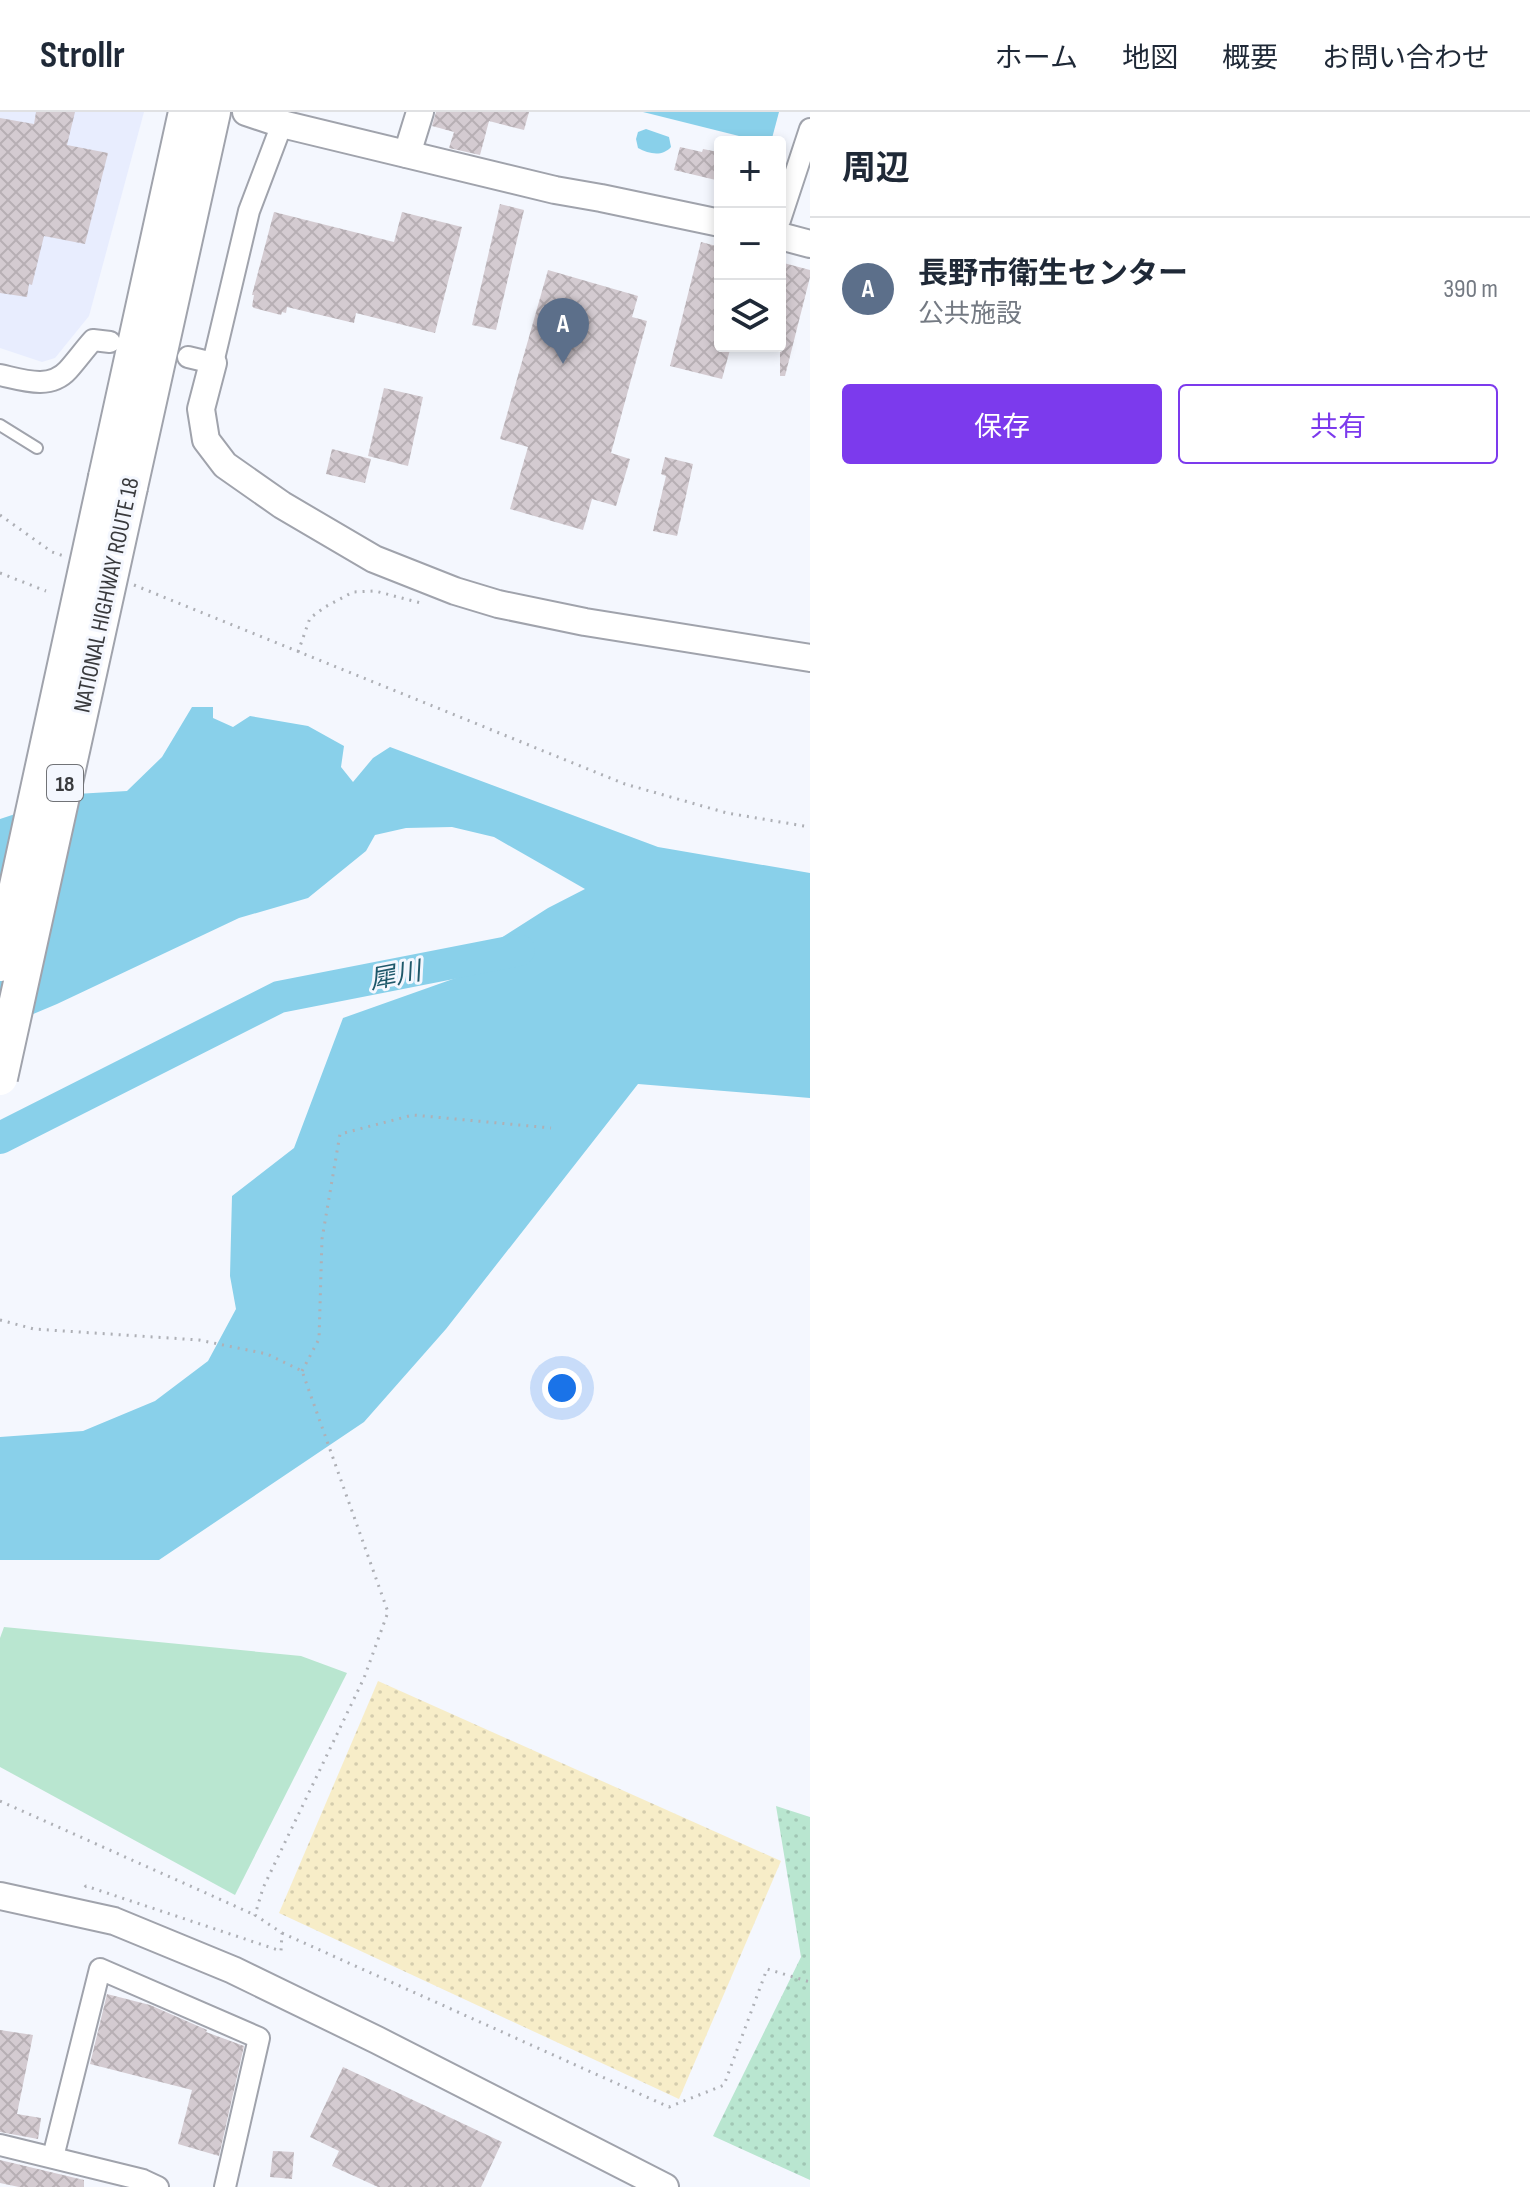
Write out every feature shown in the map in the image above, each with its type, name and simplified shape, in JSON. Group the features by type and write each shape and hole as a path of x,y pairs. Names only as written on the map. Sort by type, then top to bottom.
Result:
{"highway":[{"name":"NATIONAL HIGHWAY ROUTE 18","path":"0,1078 118,482 186,112"},
{"name":"NATIONAL HIGHWAY ROUTE 18","path":"0,964 118,482 213,112"}],"street":[{"path":"246,112 282,124 555,190 714,222"},
{"path":"407,154 420,112"},
{"path":"282,124 249,211 200,360 201,409 206,440 225,465 282,505 374,559 455,591 498,604 585,622 810,658"},
{"path":"784,208 810,129"},
{"path":"786,238 810,244"},
{"path":"0,375 32,382 51,382 67,372 93,340 110,342"},
{"path":"0,1896 114,1921 233,1970 392,2047 665,2187"},
{"path":"53,2157 100,1969 259,2038 225,2187"},
{"path":"0,2145 148,2185"}],"lane":[{"path":"0,425 37,448"}],"path":[{"path":"0,515 52,552 67,557"},
{"path":"0,573 46,591"},
{"path":"125,581 625,784 727,813 810,827"},
{"path":"298,652 310,618 353,592 375,591 434,606"},
{"path":"302,1371 319,1339 322,1239 340,1134 413,1115 551,1128"},
{"path":"0,1320 34,1329 199,1340 267,1354 302,1371 388,1612 364,1678 263,1888 255,1915"},
{"path":"0,1801 255,1915 282,1933 669,2107 724,2085 767,1969 810,1982"},
{"path":"63,1909 86,1886 281,1951 282,1933"}],"shaded area":[{"path":"0,112 144,112 89,316 55,358 42,362 0,348"}],"green space":[{"path":"4,1627 301,1656 347,1673 235,1895 0,1767 0,1638"},
{"path":"776,1806 810,1817 810,2180 713,2136 801,1957"}],"sand":[{"path":"378,1681 781,1861 679,2099 279,1913"}],"water":[{"path":"643,112 779,112 773,136 739,136"},
{"path":"646,129 669,137 671,147 655,154 638,148 638,132"},
{"path":"192,707 213,707 213,718 233,727 250,716 308,726 344,746 341,767 353,782 373,758 390,747 658,847 810,873 810,1098 638,1084 446,1329 364,1422 159,1560 0,1560 0,1437 83,1431 155,1401 208,1361 236,1309 230,1276 232,1196 294,1148 343,1018 467,974 482,950 548,908 585,889 494,837 452,827 406,828 375,835 366,851 308,898 239,918 0,1028 0,819 76,794 127,791 162,757"}],"building":[{"path":"36,112 75,112 67,145 108,153 85,244 44,236 27,297 0,293 0,118 34,124"},
{"path":"436,112 529,112 524,130 489,121 480,155 449,148 454,132 432,126"},
{"path":"680,147 714,151 714,180 674,170"},
{"path":"500,204 524,210 496,330 472,325"},
{"path":"274,212 394,242 402,212 462,227 435,333 356,313 354,323 287,307 286,313 282,312 281,315 254,308 252,295"},
{"path":"701,242 714,245 714,352 729,352 722,379 670,366"},
{"path":"786,264 810,270 810,277 785,376 780,376 780,352 786,352"},
{"path":"548,270 638,296 632,317 647,321 611,453 630,459 616,506 592,499 583,530 510,509 528,447 500,439"},
{"path":"384,388 423,397 408,466 368,456"},
{"path":"332,449 371,459 365,483 326,474"},
{"path":"665,457 693,464 677,536 653,531 666,476 661,474"},
{"path":"107,1994 150,2005 244,2046 219,2156 178,2144 192,2090 90,2064"},
{"path":"0,2030 33,2035 17,2114 41,2118 38,2139 0,2132"},
{"path":"343,2067 502,2142 481,2187 378,2187 332,2166 339,2151 310,2137"},
{"path":"273,2151 294,2152 292,2179 270,2177"},
{"path":"0,2160 84,2180 84,2187 19,2187 0,2183"}],"waterway":[{"name":"犀川","path":"0,1138 279,997 519,950"}],"place":[{"name":"長野市衛生センター","path":"563,364"}]}
